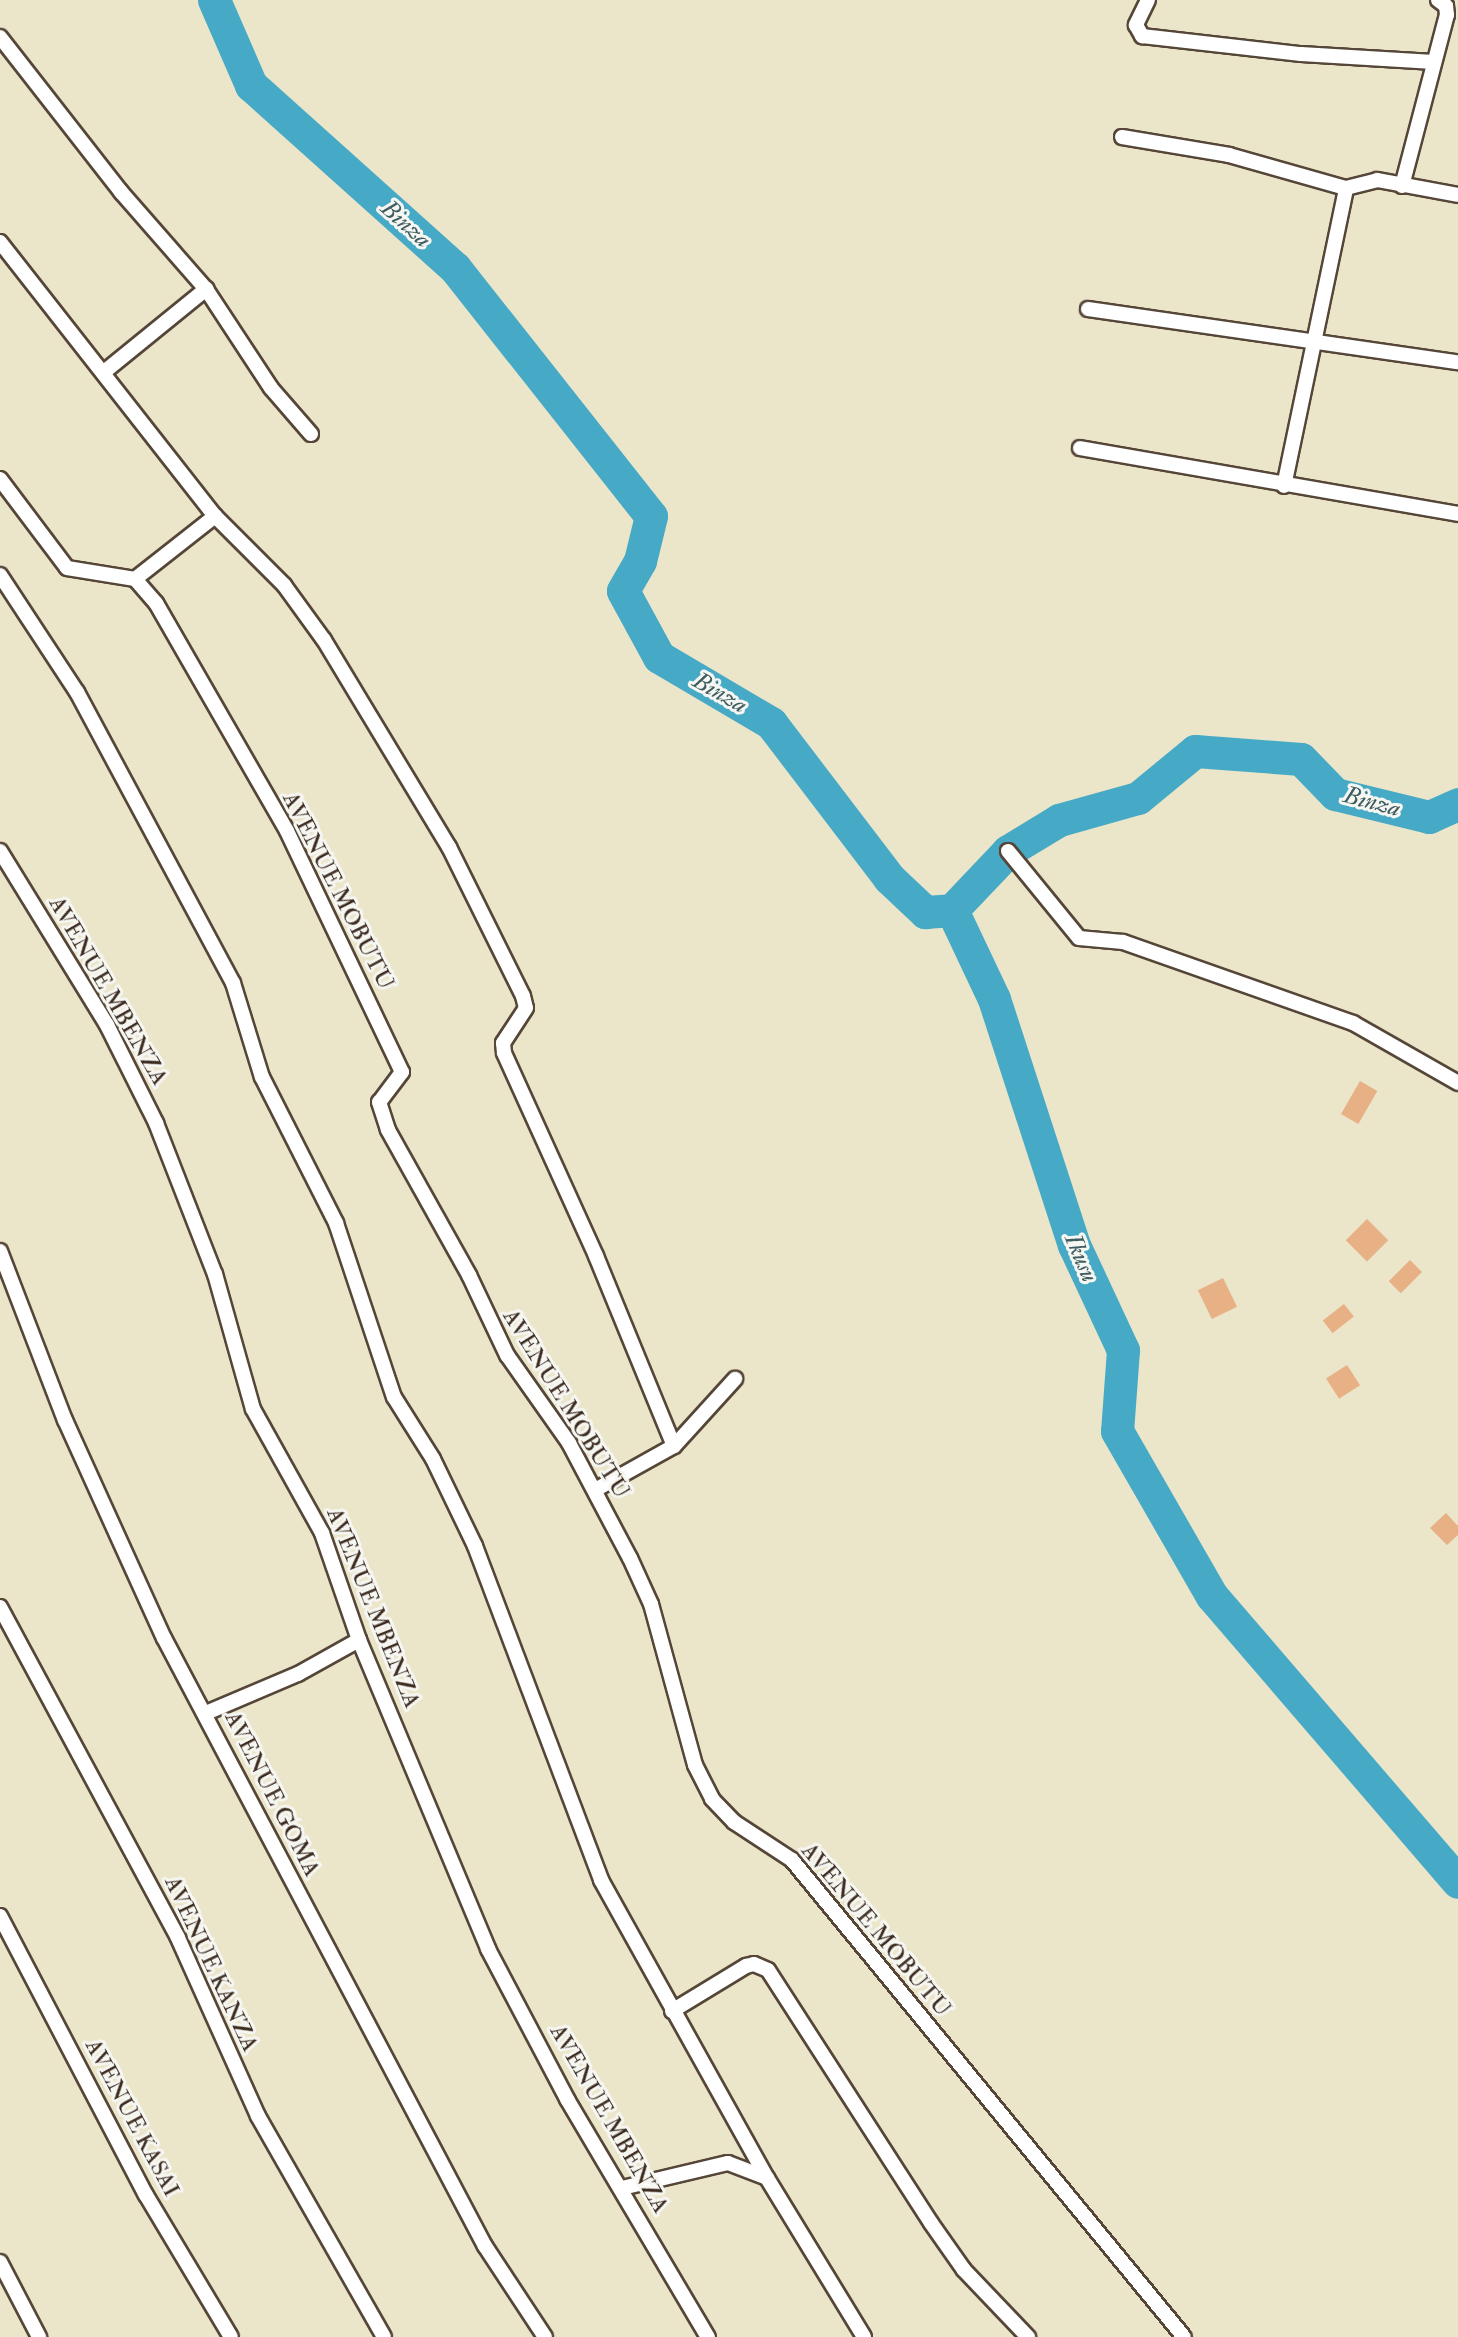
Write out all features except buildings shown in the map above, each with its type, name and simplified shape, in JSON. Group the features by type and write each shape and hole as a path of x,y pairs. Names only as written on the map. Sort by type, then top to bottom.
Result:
{"street":[{"path":"1148,0 1136,25 1142,36 1301,54 1434,62"},
{"path":"1402,186 1447,5"},
{"path":"0,37 121,192 206,289 271,388 311,434"},
{"path":"1122,136 1229,155 1346,188 1368,180 1458,195"},
{"path":"1284,486 1346,188"},
{"path":"0,243 215,516 284,585 324,640 449,847 523,996 526,1008 502,1043 504,1053 596,1256 674,1446"},
{"path":"104,372 206,289"},
{"path":"1088,309 1458,362"},
{"path":"1080,448 1284,486 1458,514"},
{"path":"0,479 67,568 135,579 215,516"},
{"path":"0,575 77,692 233,983 262,1077 336,1223 394,1397 433,1459 475,1546 601,1880 767,2178 864,2337"},
{"name":"AVENUE MOBUTU","path":"135,579 156,603 287,831 402,1072 379,1102 402,1158 470,1275 507,1355 569,1443 651,1604 695,1765 712,1799 734,1822 792,1860 1184,2337"},
{"name":"AVENUE MBENZA","path":"0,851 107,1026 156,1123 215,1273 253,1409 322,1534 359,1640 488,1949 567,2099 708,2337"},
{"path":"1008,851 1079,938 1123,942 1353,1023 1458,1083"},
{"name":"AVENUE GOMA","path":"0,1251 65,1420 164,1638 206,1713 314,1928 485,2246 545,2337"},
{"path":"595,1490 674,1446 735,1379"},
{"name":"AVENUE KANZA","path":"0,1607 178,1938 249,2099 384,2337"},
{"path":"206,1713 298,1674 359,1640"},
{"name":"AVENUE KASAI","path":"0,1916 146,2195 231,2337"},
{"path":"672,2011 746,1966 754,1964 768,1970 937,2232 964,2270 1028,2337"},
{"path":"622,2188 727,2163 767,2178"},
{"path":"0,2262 39,2337"}],"waterway":[{"name":"Binza","path":"214,0 251,85 455,268 651,516 640,561 623,591 659,657 771,723 889,878 925,912 952,910 1008,851 1059,820 1138,798 1195,751 1301,759 1335,794 1429,817 1458,804"},
{"name":"Ikusu","path":"952,910 994,999 1074,1245 1123,1350 1117,1431 1212,1596 1458,1882"}]}
